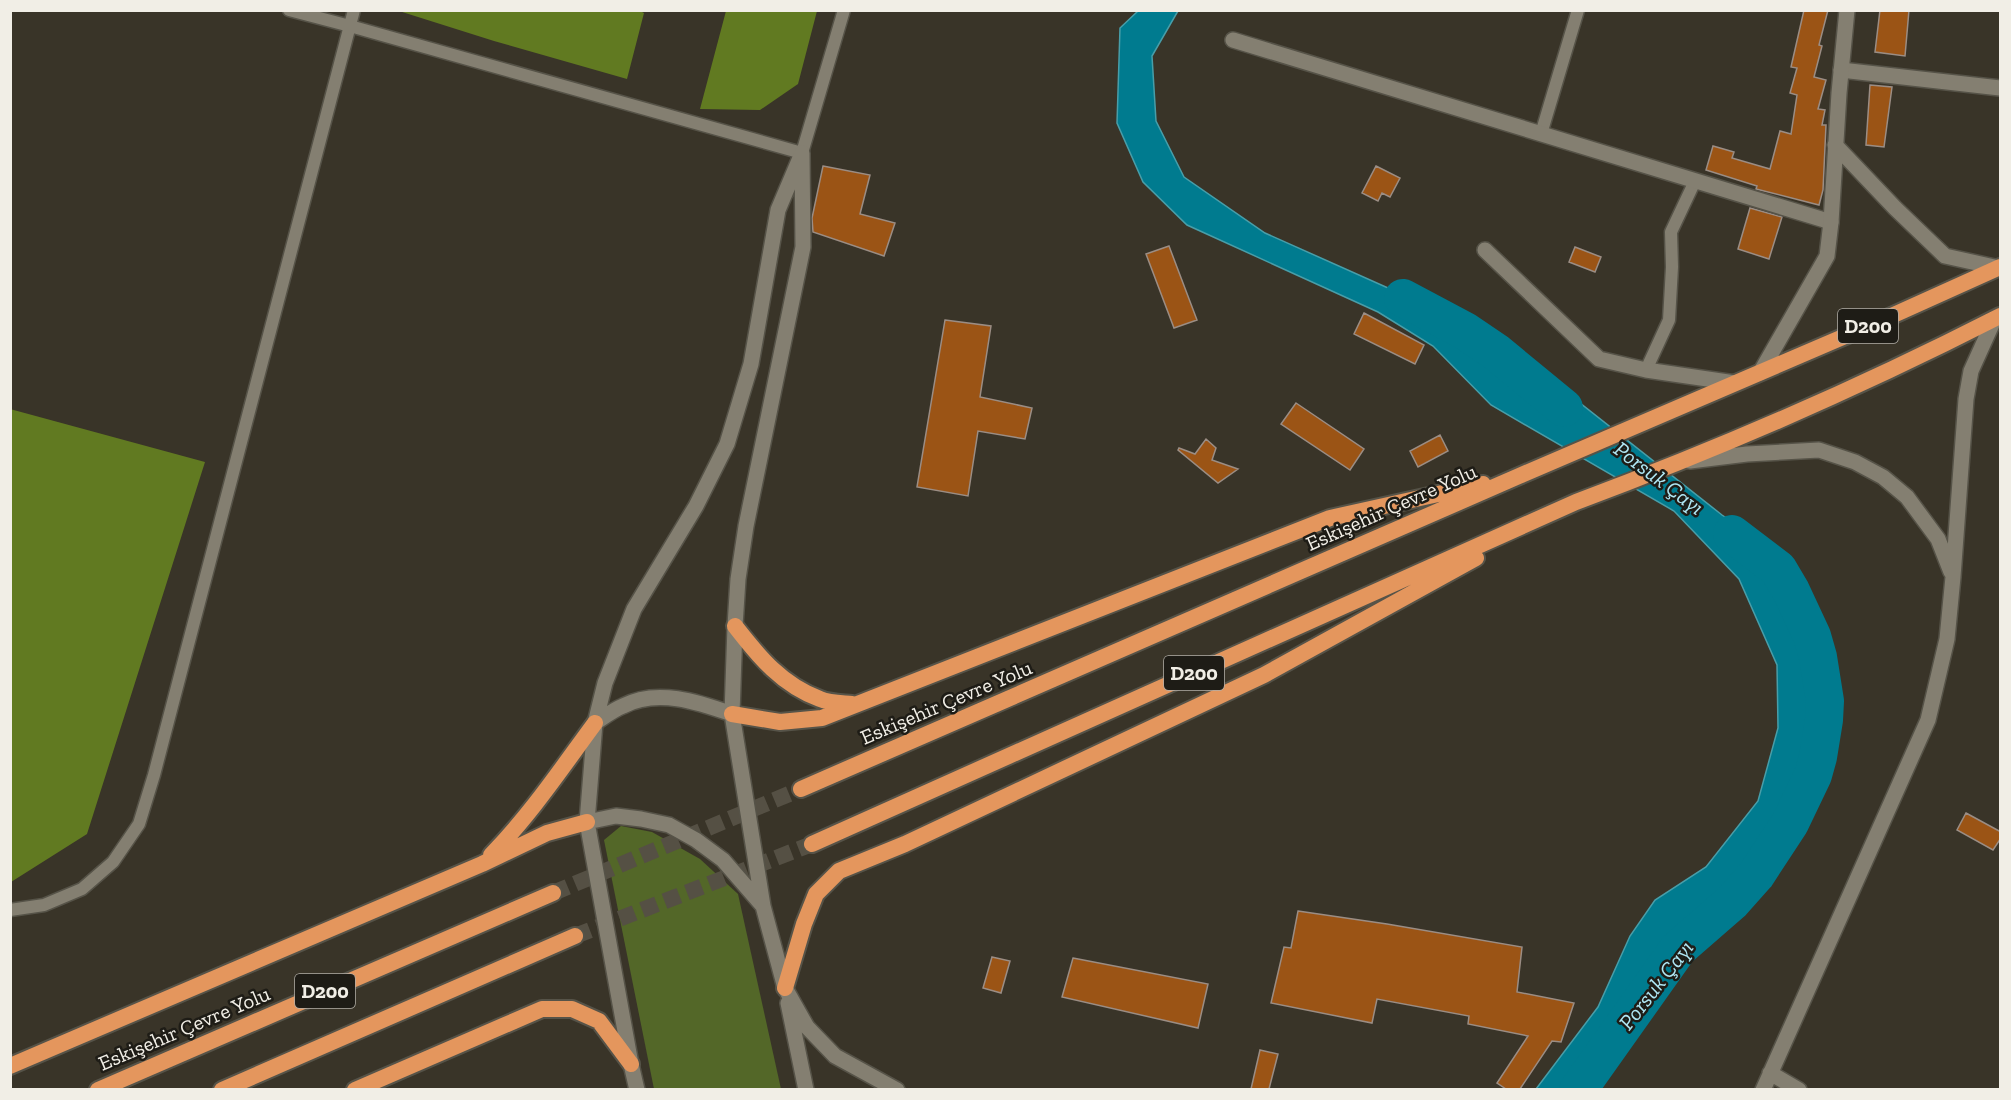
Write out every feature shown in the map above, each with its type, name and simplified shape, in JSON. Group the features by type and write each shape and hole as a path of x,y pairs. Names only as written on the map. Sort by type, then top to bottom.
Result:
{"highway":[{"name":"Eskişehir Çevre Yolu","path":"801,789 2000,267"},
{"name":"D200","path":"812,844 1576,502 1684,462 1752,433 1997,318"},
{"path":"732,714 780,722 822,718 1330,518 1519,476"},
{"path":"785,988 804,924 816,894 839,872 906,844 1264,675 1576,502"},
{"path":"735,626 761,660 790,685 821,700 856,705"},
{"path":"482,864 518,826 551,785 595,723"},
{"path":"10,1066 482,864 547,833 587,822"},
{"name":"Eskişehir Çevre Yolu","path":"98,1089 553,893"},
{"name":"D200","path":"222,1089 575,936"},
{"path":"355,1089 542,1009 572,1009 599,1021 631,1064"}],"street":[{"path":"1760,373 1827,256 1832,222 1835,145 1847,10"},
{"path":"1233,40 1832,222"},
{"path":"1841,70 2001,88"},
{"path":"1835,145 1945,256 2000,267"},
{"path":"802,153 803,247 746,526 738,579 732,714 763,906 785,988 806,1089"},
{"path":"637,1089 587,822 595,723 605,682 633,609 712,478 727,444 751,364 778,210 802,153"},
{"path":"1485,250 1599,359 1646,370 1735,383"},
{"path":"1762,1089 1928,720 1947,639 1966,399 1971,371 1997,318"},
{"path":"1684,462 1747,454 1819,450 1855,462 1883,477 1907,497 1938,539 1953,577"},
{"path":"595,723 624,705 650,698 679,699 707,705 732,714"},
{"path":"587,822 616,816 669,825 696,840 723,860 763,906"},
{"path":"785,988 807,1027 836,1056 897,1089"},
{"path":"1770,1073 1799,1089"}],"lane":[{"path":"289,10 802,153 844,10"},
{"path":"10,910 44,905 82,889 113,862 139,824 160,752 354,10"},
{"path":"1541,134 1578,10"},
{"path":"1646,370 1669,320 1671,232 1695,181"}],"green space":[{"path":"638,10 644,13 627,79 399,11"},
{"path":"726,11 817,11 798,84 760,110 700,109"},
{"path":"10,409 205,462 87,834 11,882"},
{"path":"621,826 652,832 700,859 738,894 781,1089 654,1089 604,840"}],"water":[{"path":"1138,11 1178,11 1152,56 1156,121 1184,177 1265,233 1435,309 1485,357 1571,396 1722,515 1755,537 1793,600 1815,693 1818,748 1744,895 1662,947 1631,1020 1581,1089 1536,1089 1598,1007 1630,936 1655,900 1706,867 1758,801 1778,728 1777,665 1739,579 1674,511 1491,405 1433,346 1378,312 1187,225 1143,182 1117,123 1120,28"}],"building":[{"path":"1804,10 1828,10 1814,77 1826,80 1818,109 1825,110 1822,125 1826,125 1823,190 1819,205 1756,189 1757,186 1706,170 1713,146 1734,152 1732,158 1770,169 1780,131 1791,134 1797,95 1790,93 1797,68 1791,67"},
{"path":"1880,10 1909,10 1905,56 1875,52"},
{"path":"1870,85 1892,87 1884,147 1866,145"},
{"path":"823,166 870,175 860,214 895,223 884,256 813,232 812,218"},
{"path":"1376,166 1400,178 1390,197 1382,193 1378,201 1362,193"},
{"path":"1750,208 1782,217 1769,259 1738,249"},
{"path":"1169,246 1197,320 1174,328 1146,254"},
{"path":"1575,247 1601,257 1595,272 1569,262"},
{"path":"1364,313 1424,345 1415,364 1354,334"},
{"path":"945,320 991,326 980,397 1032,408 1025,439 978,431 968,496 917,487"},
{"path":"1296,403 1364,449 1350,470 1281,424"},
{"path":"1440,435 1448,451 1418,467 1410,451"},
{"path":"1206,439 1216,448 1212,460 1238,469 1218,483 1178,450 1179,448 1195,454"},
{"path":"1966,813 2001,832 2001,838 1993,850 1957,830"},
{"path":"1298,911 1522,947 1517,992 1574,1003 1561,1042 1552,1041 1520,1089 1506,1089 1497,1083 1528,1036 1468,1024 1469,1016 1377,999 1372,1023 1271,1003 1284,947 1291,948"},
{"path":"992,957 1010,961 1001,993 983,988"},
{"path":"1073,958 1208,984 1198,1028 1062,997"},
{"path":"1260,1050 1278,1054 1269,1089 1251,1089"}],"waterway":[{"name":"Porsuk Çayı","path":"1403,298 1465,331 1496,352 1564,408"},
{"name":"Porsuk Çayı","path":"1578,1090 1678,949 1732,902 1756,875 1790,823 1813,775 1818,757 1825,701 1812,636 1778,569 1732,534"}],"tunnel":[{"path":"553,893 801,789"},
{"path":"575,936 812,844"}]}
